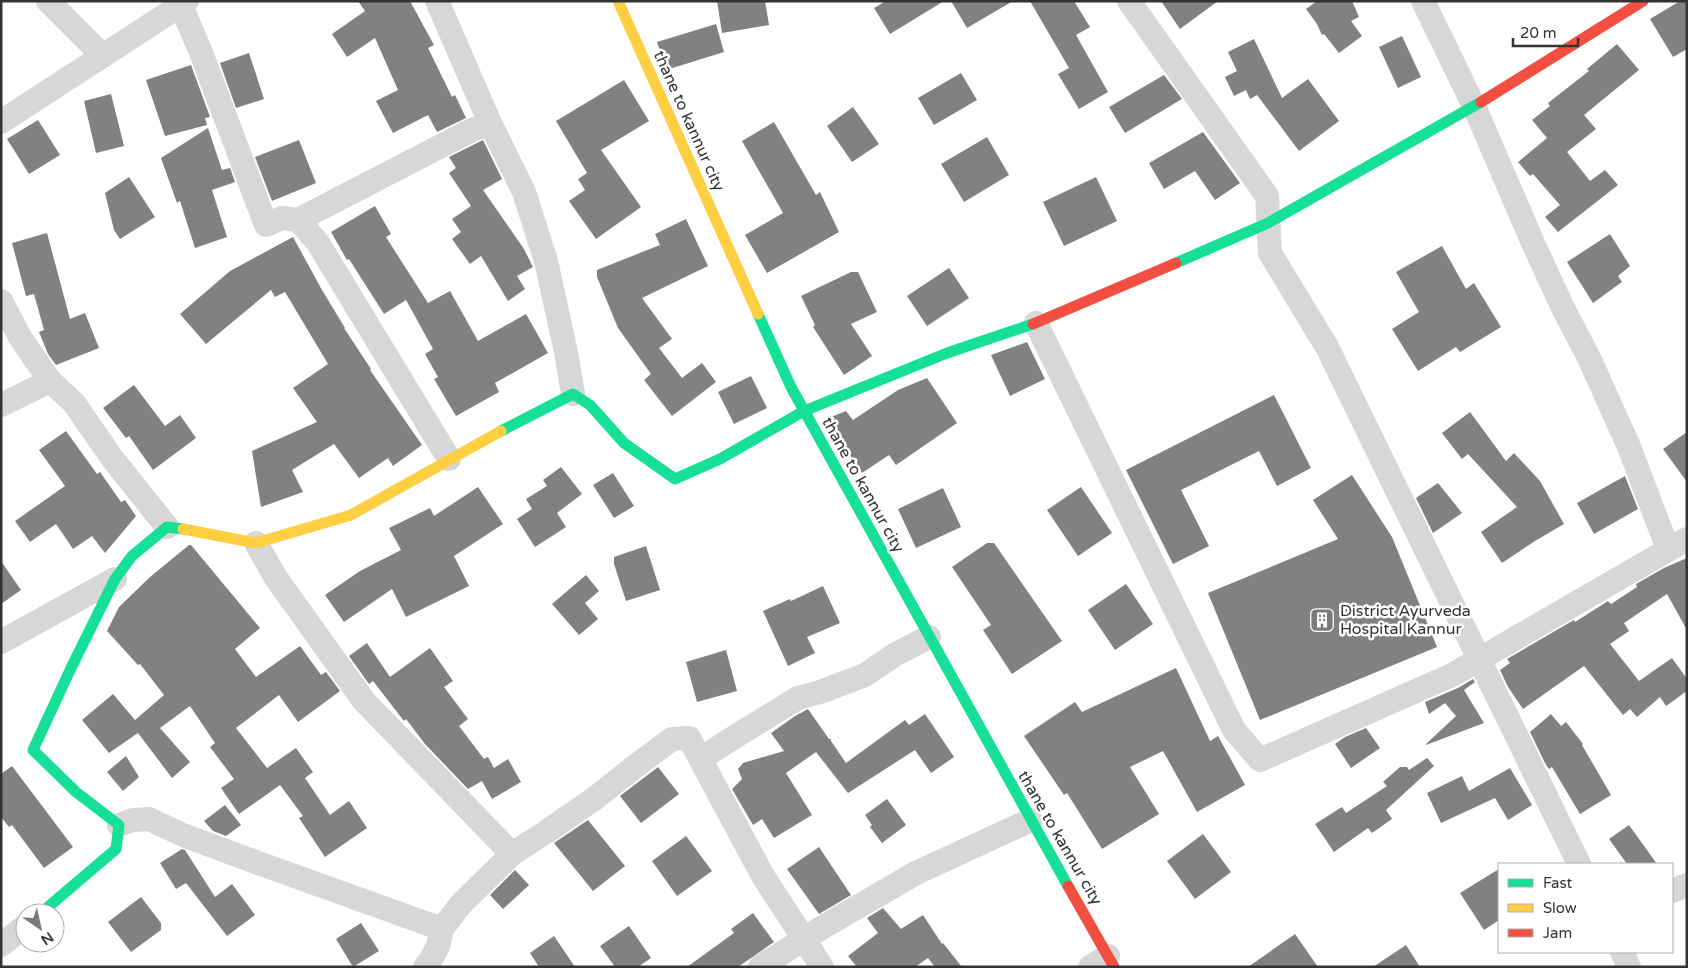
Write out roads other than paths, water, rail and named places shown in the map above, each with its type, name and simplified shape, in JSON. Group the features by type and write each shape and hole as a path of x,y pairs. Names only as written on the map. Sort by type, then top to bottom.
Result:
{"street":[{"path":"48,1 103,56"},
{"path":"437,1 490,123 524,192 543,252 566,352 573,394 590,405 624,443 675,479 720,459 804,411 947,353 1036,322 1268,223 1474,106 1643,1"},
{"name":"thane to kannur city","path":"618,1 786,378 1031,820 1104,963"},
{"path":"1129,1 1267,196 1270,253 1327,347 1579,863"},
{"path":"1036,322 1234,730 1260,760 1452,675 1677,544 1629,447 1590,360 1562,308 1474,106 1423,1"},
{"path":"1,122 184,4 266,225 282,218 298,220 470,131 490,123"},
{"path":"298,220 318,243 449,459"},
{"path":"1,301 20,337 50,381 74,403 112,458 168,527 194,530 256,543 351,515 493,435 573,394"},
{"path":"1,405 50,381"},
{"path":"119,825 76,792 33,750 115,579 132,556 168,527"},
{"path":"256,543 276,578 364,700 512,854"},
{"path":"1,642 115,579"},
{"path":"702,759 798,698 865,675 896,654 929,637"},
{"path":"425,967 438,946 442,929 461,904 512,854 594,799 672,739 689,738 702,759 763,876 822,967"},
{"path":"119,825 133,820 149,819 183,836 442,929"},
{"path":"760,967 916,873 1031,820"},
{"path":"52,903 116,850 119,825"},
{"path":"1673,891 1687,885"},
{"path":"1,945 15,934"},
{"path":"1622,953 1629,967"}],"place":[{"name":"District Ayurveda Hospital Kannur","path":"1322,620"}]}
